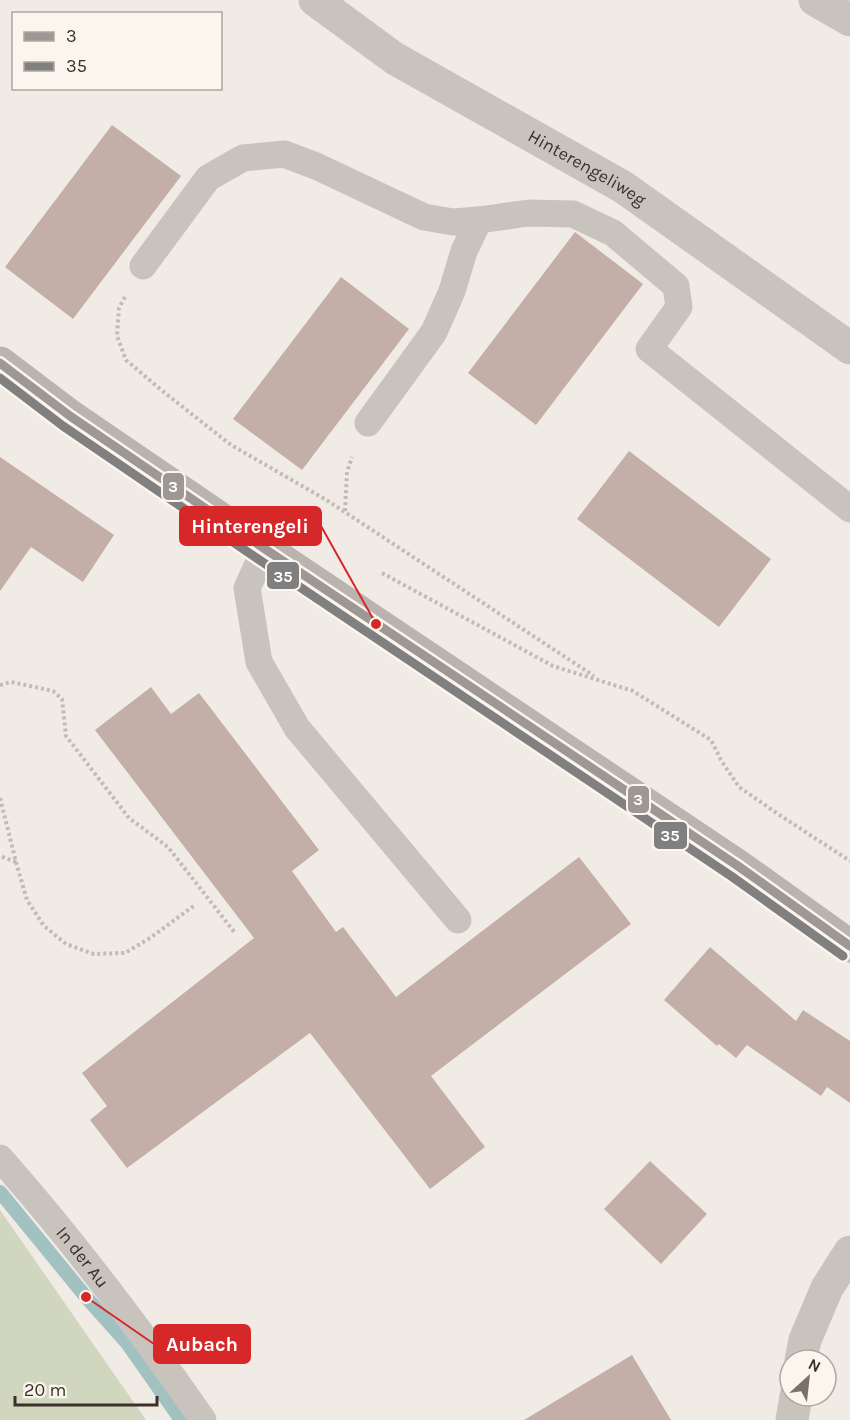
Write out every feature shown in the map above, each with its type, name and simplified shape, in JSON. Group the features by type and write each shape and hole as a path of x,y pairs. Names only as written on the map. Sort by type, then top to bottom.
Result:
{"street":[{"name":"Hinterengeliweg","path":"315,0 394,58 623,187 850,348"},
{"path":"815,0 850,21"},
{"path":"0,363 70,416 738,866 850,946"},
{"path":"803,1348 827,1288 850,1252"}],"lane":[{"path":"143,266 208,178 243,158 284,154 316,166 424,217 453,222 529,213 573,214 614,233 676,286 679,307 649,349 850,509"},
{"path":"368,423 434,332 452,291 464,251 479,220"},
{"path":"265,549 247,588 259,662 297,728 458,920"},
{"name":"In der Au","path":"0,1158 65,1235 160,1358 203,1420"}],"path":[{"path":"143,266 119,308 117,336 126,360 231,445 328,501 599,680"},
{"path":"345,512 347,472 368,423"},
{"path":"380,572 553,666 633,691 711,740 739,787 850,861"},
{"path":"0,685 10,682 53,691 62,699 66,736 129,818 168,847 235,933"},
{"path":"0,798 27,900 44,926 66,944 94,954 125,953 195,905"},
{"path":"0,856 16,862"}],"green space":[{"path":"0,1210 146,1420 0,1420"}],"building":[{"path":"112,125 181,176 73,319 5,267"},
{"path":"575,232 643,284 536,425 468,373"},
{"path":"341,277 409,329 302,470 233,419"},
{"path":"629,451 771,559 719,627 577,519"},
{"path":"0,457 114,535 83,582 31,547 0,591"},
{"path":"151,687 171,714 199,693 319,850 292,871 336,932 343,927 396,997 579,857 631,924 431,1076 485,1147 430,1189 310,1033 127,1168 90,1120 107,1106 82,1073 254,938 95,730"},
{"path":"710,947 796,1021 803,1010 850,1041 850,1103 827,1087 821,1096 747,1045 736,1058 719,1044 717,1046 664,1000"},
{"path":"650,1161 707,1214 661,1264 604,1209"},
{"path":"632,1355 671,1420 524,1420"}],"waterway":[{"path":"0,1192 127,1343 181,1420"}],"transit line":[{"name":"3","path":"0,363 70,416 738,866 850,946"},
{"name":"35","path":"0,378 63,426 731,876 843,956"}],"place":[{"name":"Hinterengeli","path":"376,624"},
{"name":"Aubach","path":"86,1297"}]}
